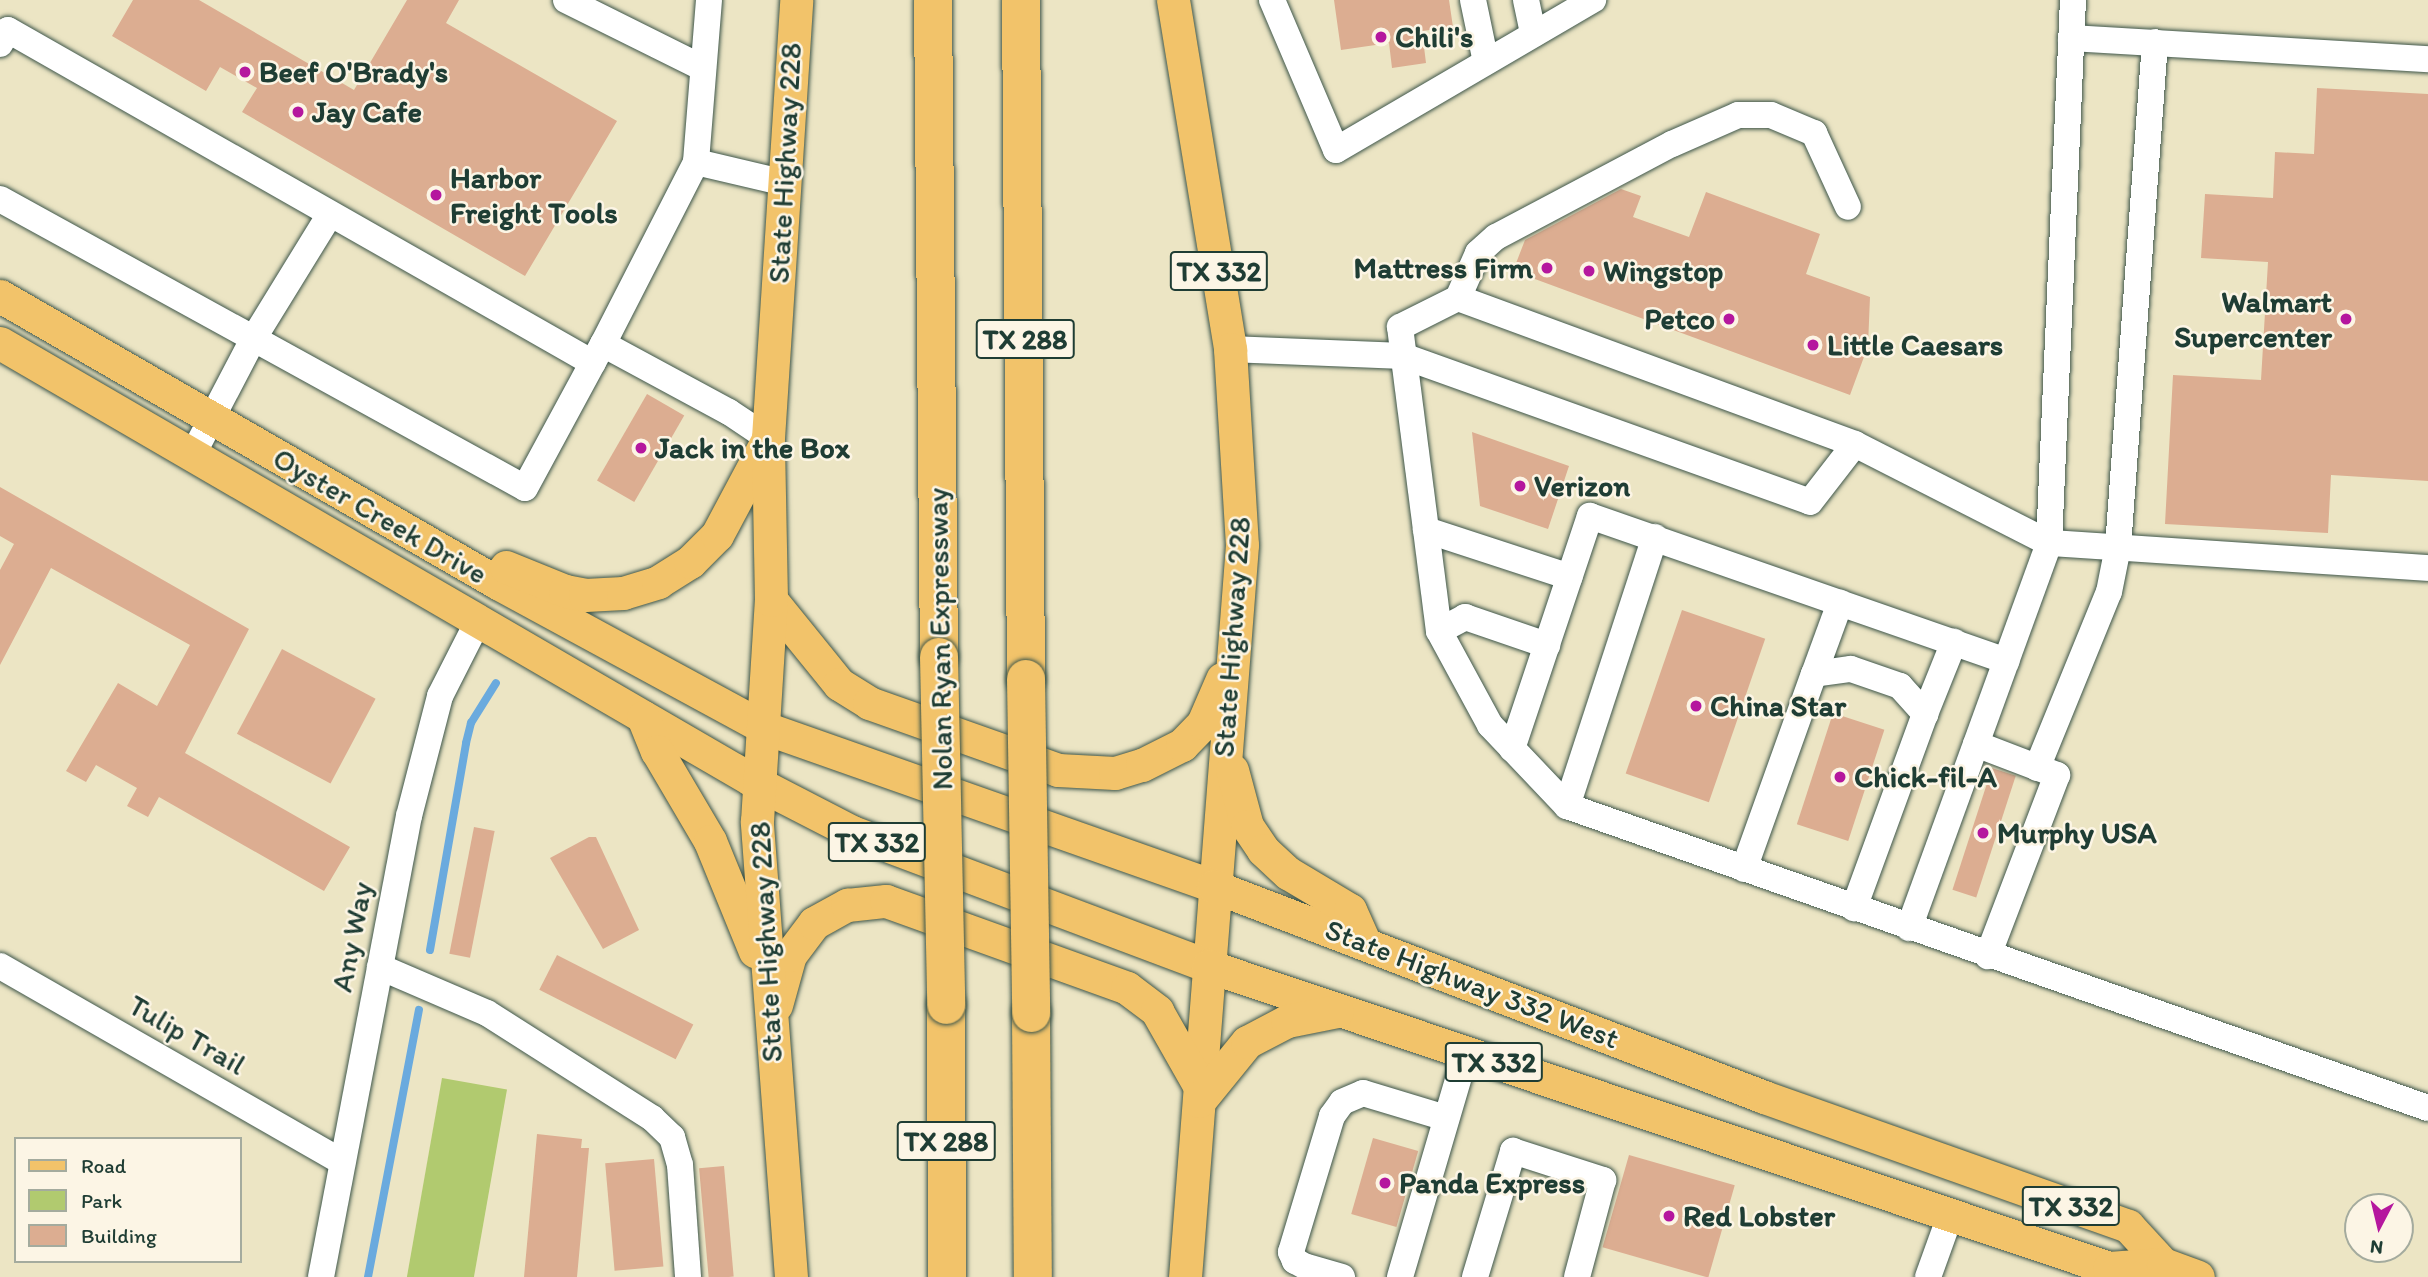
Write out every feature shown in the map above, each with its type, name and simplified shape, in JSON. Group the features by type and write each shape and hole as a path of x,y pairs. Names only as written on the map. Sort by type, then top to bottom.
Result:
{"highway":[{"name":"Nolan Ryan Expressway","path":"933,0 947,1277"},
{"name":"TX 288","path":"1021,0 1033,1277"}],"main road":[{"name":"State Highway 228","path":"791,1277 769,1031 759,784 765,728 771,600 768,438 776,326 781,182 796,0"},
{"name":"State Highway 228","path":"1173,0 1230,349 1242,545 1213,886 1185,1277"},
{"name":"Oyster Creek Drive","path":"0,296 457,560 765,728"},
{"name":"Oyster Creek Drive","path":"0,343 759,784"},
{"path":"457,560 507,567 565,592 585,595 623,593 658,582 690,562 718,535 768,438"},
{"path":"771,600 839,684 869,704 1058,770 1086,775 1142,765 1182,745 1211,710 1234,647"},
{"path":"643,717 657,751 710,841 766,982"},
{"name":"State Highway 332 West","path":"765,728 1213,886 1764,1097 2128,1226 2163,1264"},
{"name":"TX 332","path":"1226,749 1247,826 1264,850 1288,873 1350,910 1364,942"},
{"name":"State Highway 332 West","path":"759,784 852,832 1208,966 2109,1268 2163,1264 2198,1277"},
{"path":"769,1031 790,955 802,936 838,909 886,901 1127,988 1157,1011 1199,1094 1247,1042 1287,1021 1340,1011"}],"street":[{"path":"566,0 703,68"},
{"path":"0,199 252,341 525,488 696,162 709,0"},
{"path":"1272,0 1336,150 1593,0"},
{"path":"1474,0 1486,62"},
{"path":"1526,0 1533,34"},
{"path":"1909,928 2049,543 2073,0"},
{"path":"0,44 8,30 330,214 768,438"},
{"path":"2071,38 2428,59"},
{"path":"2037,768 2109,592 2118,547 2155,43"},
{"path":"1848,207 1814,133 1771,115 1738,116 1672,144 1496,237 1478,253 1458,298 1400,327 1438,631 1490,725 1567,806 1988,956 2428,1108"},
{"path":"696,162 781,182"},
{"path":"192,456 252,341 330,214"},
{"path":"1458,298 1855,444 2049,543 2428,568"},
{"path":"1230,349 1404,356 1810,502 1855,444"},
{"path":"1512,749 1590,516 2006,661"},
{"path":"1426,530 1570,577"},
{"path":"1567,806 1655,537"},
{"path":"1744,869 1840,603"},
{"path":"1438,631 1465,617 1547,645"},
{"name":"Any Way","path":"321,1277 409,816 440,696 479,620"},
{"path":"1854,908 1954,642"},
{"path":"1814,674 1851,669 1900,685 1926,715"},
{"path":"1976,744 2057,775 1988,956"},
{"name":"Tulip Trail","path":"0,966 342,1162"},
{"path":"380,967 487,1013 652,1118 672,1136 680,1165 688,1277"},
{"path":"1400,1277 1466,1053"},
{"path":"1342,1277 1306,1267 1295,1261 1291,1251 1337,1109 1351,1094 1363,1093 1446,1118"},
{"path":"1475,1277 1513,1151 1603,1180 1577,1277"},
{"path":"1928,1277 1951,1213"}],"green space":[{"path":"442,1078 507,1089 474,1277 407,1277"}],"building":[{"path":"133,0 199,0 354,90 407,0 459,0 446,23 617,121 525,276 242,112 257,88 220,67 206,91 112,36"},
{"name":"Chili's","path":"1334,0 1449,0 1453,27 1422,31 1426,63 1392,68 1389,43 1341,50"},
{"name":"Walmart Supercenter","path":"2317,88 2428,94 2428,481 2331,475 2328,533 2165,524 2173,375 2261,380 2268,262 2201,258 2205,194 2273,198 2275,152 2314,154"},
{"path":"1621,189 1641,196 1633,217 1689,237 1706,192 1820,234 1806,274 1870,297 1868,346 1850,395 1513,271 1525,240"},
{"name":"Jack in the Box","path":"647,394 684,416 634,502 597,481"},
{"name":"Verizon","path":"1472,432 1569,466 1548,529 1480,506"},
{"path":"0,487 249,629 185,753 350,847 324,891 159,797 148,817 127,806 137,788 96,765 86,782 66,771 118,683 157,706 190,645 51,568 0,665 0,570 14,544 0,536"},
{"name":"China Star","path":"1682,610 1765,639 1709,802 1626,774"},
{"path":"282,649 376,699 331,784 237,734"},
{"name":"Chick-fil-A","path":"1833,713 1884,730 1848,841 1797,824"},
{"name":"Murphy USA","path":"1992,768 2016,776 1976,897 1952,890"},
{"path":"474,827 495,831 470,958 449,954"},
{"path":"589,837 596,837 639,930 603,949 550,858"},
{"path":"557,955 693,1024 676,1059 539,990"},
{"path":"537,1134 582,1139 581,1148 589,1148 577,1277 524,1277"},
{"name":"Panda Express","path":"1373,1138 1418,1151 1396,1227 1351,1214"},
{"name":"Red Lobster","path":"1629,1155 1735,1185 1708,1277 1603,1247"},
{"path":"654,1159 663,1267 615,1271 605,1163"},
{"path":"724,1166 734,1277 709,1277 699,1168"}],"waterway":[{"path":"430,950 466,743 471,723 496,683"},
{"path":"368,1277 419,1010"}],"place":[{"name":"Chili's","path":"1381,37"},
{"name":"Beef O'Brady's","path":"245,72"},
{"name":"Jay Cafe","path":"298,112"},
{"name":"Harbor Freight Tools","path":"436,195"},
{"name":"Mattress Firm","path":"1547,268"},
{"name":"Wingstop","path":"1589,271"},
{"name":"Petco","path":"1729,319"},
{"name":"Walmart Supercenter","path":"2346,319"},
{"name":"Little Caesars","path":"1813,345"},
{"name":"Jack in the Box","path":"641,448"},
{"name":"Verizon","path":"1520,486"},
{"name":"China Star","path":"1696,706"},
{"name":"Chick-fil-A","path":"1840,777"},
{"name":"Murphy USA","path":"1983,833"},
{"name":"Panda Express","path":"1385,1183"},
{"name":"Red Lobster","path":"1669,1216"}]}
